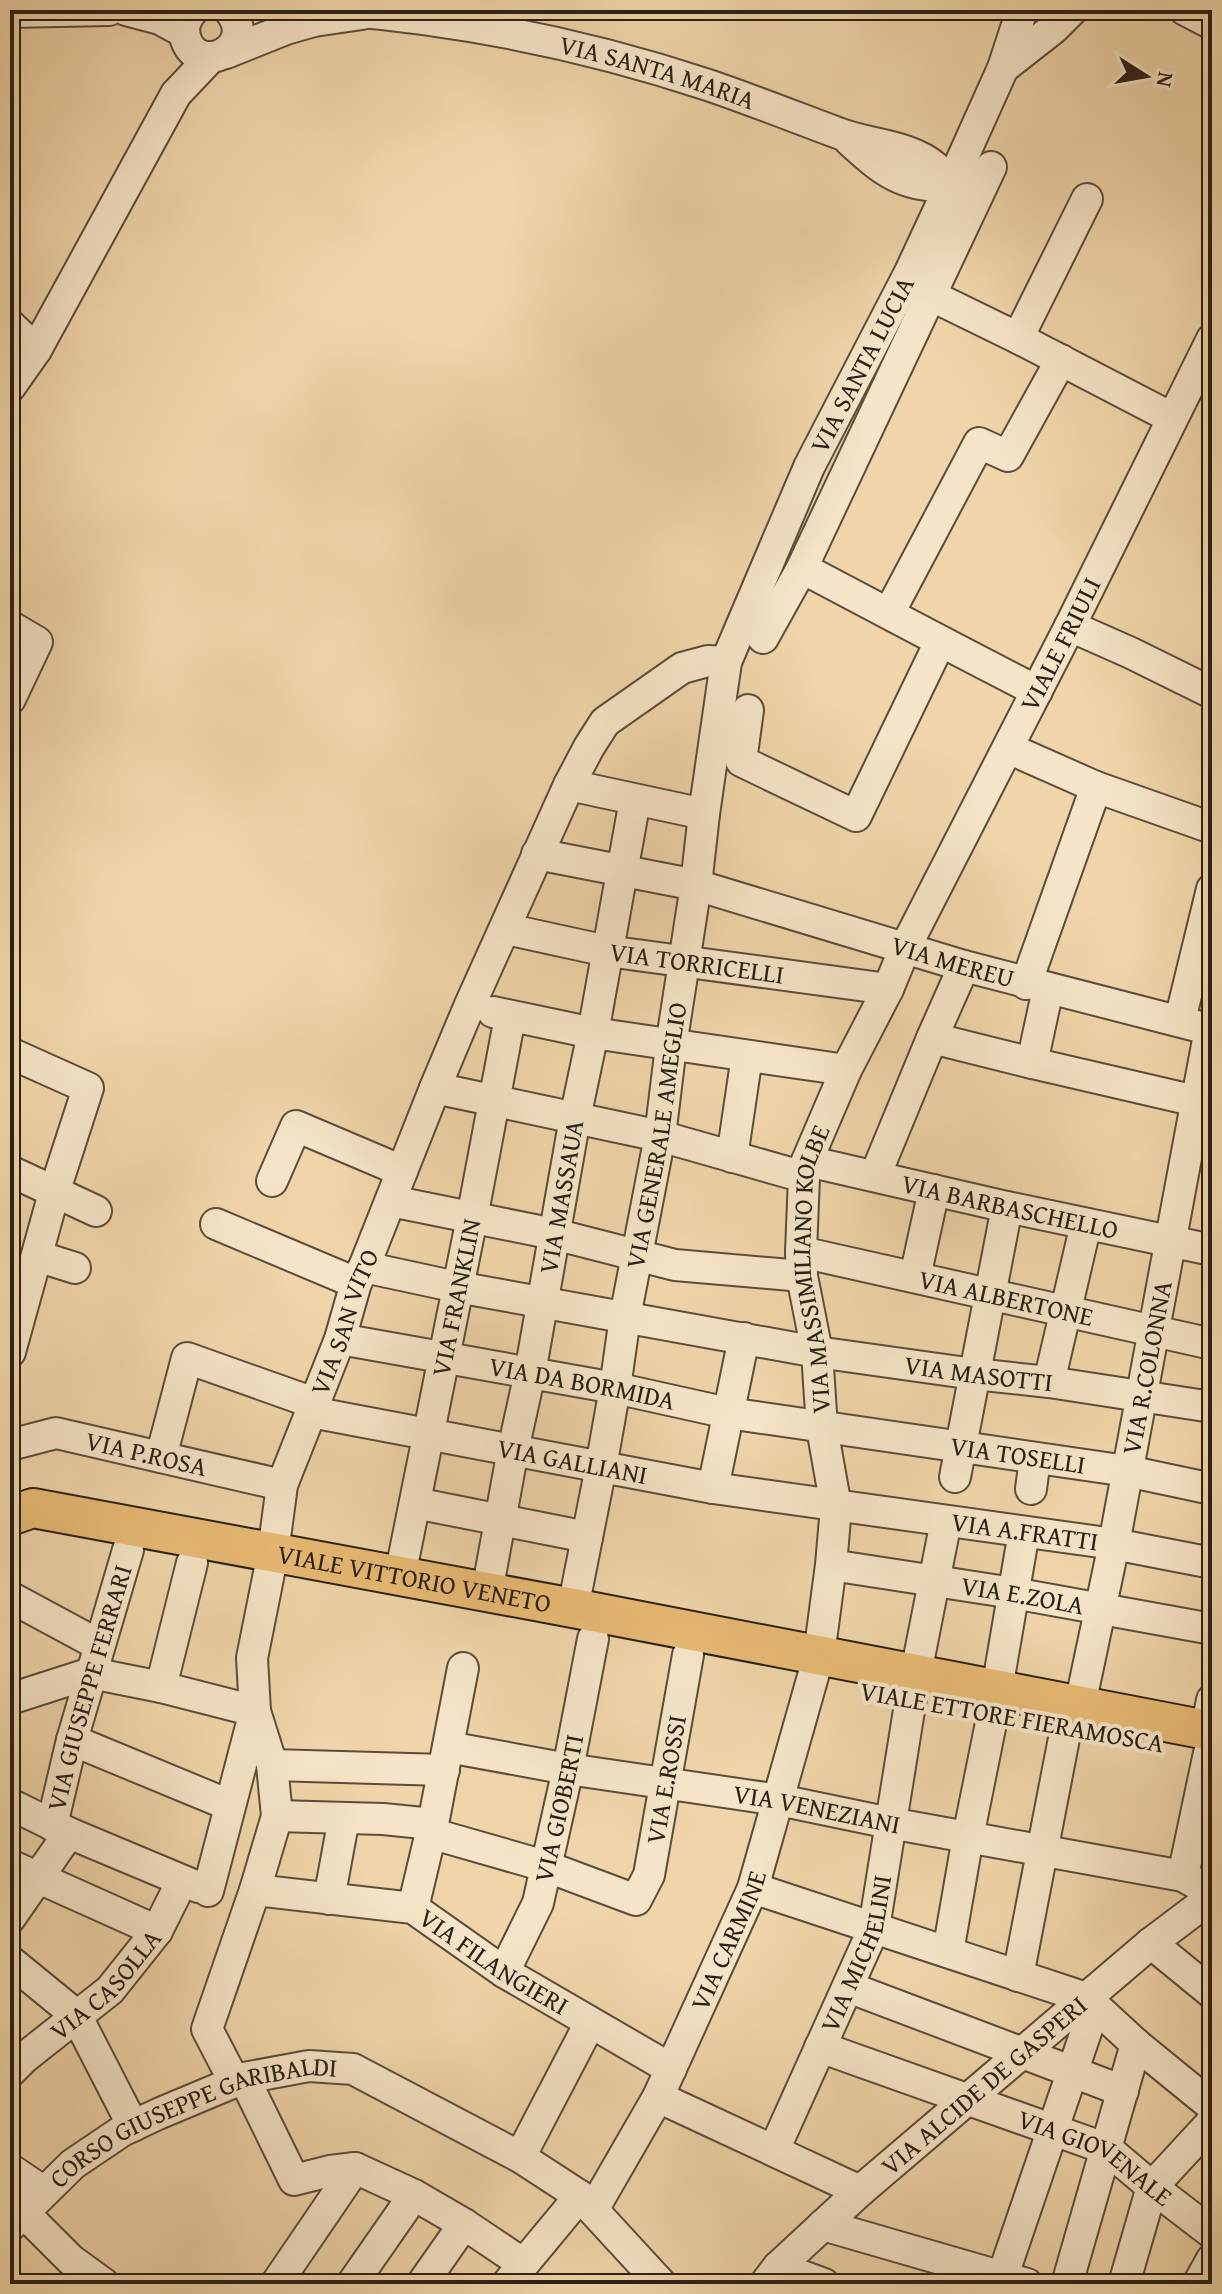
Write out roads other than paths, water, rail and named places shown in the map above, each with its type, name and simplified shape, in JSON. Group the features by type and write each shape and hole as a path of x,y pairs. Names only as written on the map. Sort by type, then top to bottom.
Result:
{"main road":[{"name":"VIALE VITTORIO VENETO","path":"22,1512 270,1565 816,1668"},
{"name":"VIALE VITTORIO VENETO","path":"10,1538 28,1533 192,1563 270,1565 400,1576 487,1592 688,1655 816,1668"},
{"name":"VIALE ETTORE FIERAMOSCA","path":"816,1668 1073,1716 1210,1734"}],"street":[{"path":"10,12 109,10"},
{"path":"126,10 160,19 200,39 232,47 238,31 234,15 229,10"},
{"name":"VIA SANTA MARIA","path":"340,10 499,31 601,54 705,84 843,135 864,154 935,167 950,186"},
{"name":"VIA SANTA LUCIA","path":"726,662 809,467 950,186 1003,68 1022,10"},
{"name":"VIA SANTA LUCIA","path":"1003,68 1072,10"},
{"path":"1185,10 1212,24"},
{"name":"VIA SANTA MARIA","path":"200,39 373,13"},
{"path":"10,387 36,350 176,94 200,39"},
{"path":"900,163 955,143 974,131"},
{"name":"VIA SANTA MARIA","path":"900,163 917,237 915,260"},
{"path":"763,638 802,568 991,167"},
{"path":"1018,338 1087,199"},
{"path":"930,295 1172,418"},
{"path":"10,325 36,350"},
{"name":"VIALE FRIULI","path":"905,948 1212,339"},
{"path":"889,613 979,443 1008,456 1061,360"},
{"path":"802,568 1037,691"},
{"path":"10,626 37,642 10,699"},
{"path":"1070,626 1212,693"},
{"path":"748,710 741,761 856,816 940,642"},
{"name":"VIA SAN VITO","path":"355,2168 294,2180 239,2079 207,2029 277,1816 272,1765 255,1711 252,1658 282,1485 340,1339 360,1275 435,1088 569,785 605,722 682,668 708,661 726,662"},
{"name":"VIA GENERALE AMEGLIO","path":"583,1623 587,1537 660,1136 726,662"},
{"path":"1008,748 1096,787 1212,828"},
{"path":"569,785 704,814"},
{"path":"1032,1063 1037,986 1096,787"},
{"name":"VIA MASSAUA","path":"487,1592 544,1302 635,800"},
{"name":"VIA MEREU","path":"537,854 696,885 964,966 1211,1030"},
{"path":"1180,1020 1212,889"},
{"name":"VIA TORRICELLI","path":"506,929 607,951 888,989"},
{"name":"VIA MASSIMILIANO KOLBE","path":"816,1668 836,1507 822,1428 817,1352 802,1264 806,1169 846,1070 888,989 905,948"},
{"path":"875,1176 964,966"},
{"path":"469,1007 593,1033 846,1070"},
{"name":"VIA FRANKLIN","path":"400,1576 510,1017"},
{"name":"VIA R.COLONNA","path":"1018,1976 1043,1850 1114,1544 1211,1030"},
{"path":"932,1038 1196,1101"},
{"path":"10,1352 18,1289 37,1256 88,1088 11,1055"},
{"path":"732,1157 747,1056"},
{"name":"VIA BARBASCHELLO","path":"435,1088 660,1136 732,1157 875,1176 1212,1250"},
{"path":"272,1181 296,1126 402,1171"},
{"path":"10,1171 96,1211"},
{"path":"915,1277 934,1190"},
{"name":"VIA ALBERTONE","path":"391,1201 554,1234 675,1265 802,1264 915,1277 1212,1344"},
{"path":"958,1462 1007,1207"},
{"name":"VIA MASOTTI","path":"216,1224 360,1275 457,1287 817,1352 1212,1407"},
{"path":"1049,1382 1086,1224"},
{"path":"37,1256 75,1268"},
{"path":"713,1488 744,1338"},
{"name":"VIA DA BORMIDA","path":"340,1339 822,1428"},
{"name":"VIA GALLIANI","path":"161,1457 187,1358 313,1408 601,1467 836,1507"},
{"name":"VIA TOSELLI","path":"822,1428 958,1462 1035,1458 1127,1471 1212,1489"},
{"name":"VIA P.ROSA","path":"10,1445 56,1433 282,1485"},
{"path":"1031,1489 1035,1458"},
{"path":"415,1503 587,1537"},
{"name":"VIA A.FRATTI","path":"836,1507 1114,1544 1212,1563"},
{"name":"VIA MICHELINI","path":"774,2150 874,1928 914,1686 946,1521"},
{"path":"948,1952 1024,1532"},
{"name":"VIA GIUSEPPE FERRARI","path":"10,1918 40,1878 61,1829 72,1740 128,1550"},
{"path":"161,1687 192,1563"},
{"name":"VIA E.ZOLA","path":"831,1565 1013,1593 1212,1629"},
{"path":"10,1597 95,1659 161,1687 255,1711"},
{"name":"VIA GIOBERTI","path":"504,1972 538,1903 568,1769 583,1623"},
{"name":"VIA E.ROSSI","path":"545,1866 636,1900 649,1875 688,1655"},
{"path":"10,1699 95,1659"},
{"path":"413,1908 463,1668"},
{"name":"VIA CARMINE","path":"514,2274 587,2202 658,2097 753,1888 816,1668"},
{"name":"VIA CASOLLA","path":"15,2059 110,1990 195,1886 229,1805 255,1711"},
{"path":"1183,1876 1210,1734"},
{"path":"72,1740 229,1805"},
{"name":"VIA VENEZIANI","path":"272,1765 446,1758 568,1769 779,1800 1183,1876 1212,1895"},
{"name":"VIA FILANGIERI","path":"10,1804 195,1886 252,1898 329,1899 413,1908 504,1972 671,2069"},
{"path":"277,1816 344,1818 432,1828 545,1866"},
{"path":"329,1899 344,1818"},
{"path":"10,1865 157,1931"},
{"path":"753,1888 1086,1998 1212,2106"},
{"name":"VIA ALCIDE DE GASPERI","path":"772,2275 860,2191 1020,2053 1212,1895"},
{"path":"1151,1943 1212,1993"},
{"path":"10,1961 76,2015 133,2126"},
{"path":"848,1987 1123,2091"},
{"path":"823,2225 943,2273 1010,2282 1053,2130 1088,2026 1086,1998"},
{"path":"520,2157 590,2023"},
{"path":"1067,2284 1136,2044"},
{"name":"VIA GIOVENALE","path":"820,2047 1107,2149 1212,2233"},
{"name":"CORSO GIUSEPPE GARIBALDI","path":"26,2210 73,2164 133,2126 239,2079 309,2066 353,2069 520,2157 587,2202 661,2284"},
{"path":"658,2097 860,2191"},
{"path":"1124,2284 1152,2187 1212,2122"},
{"path":"276,2284 355,2168 414,2195 464,2224 514,2274"},
{"path":"10,2169 26,2210 71,2260 104,2284"},
{"path":"352,2284 414,2195"},
{"path":"422,2284 464,2224"},
{"path":"1198,2284 1212,2259"},
{"path":"772,2275 824,2284"}]}
